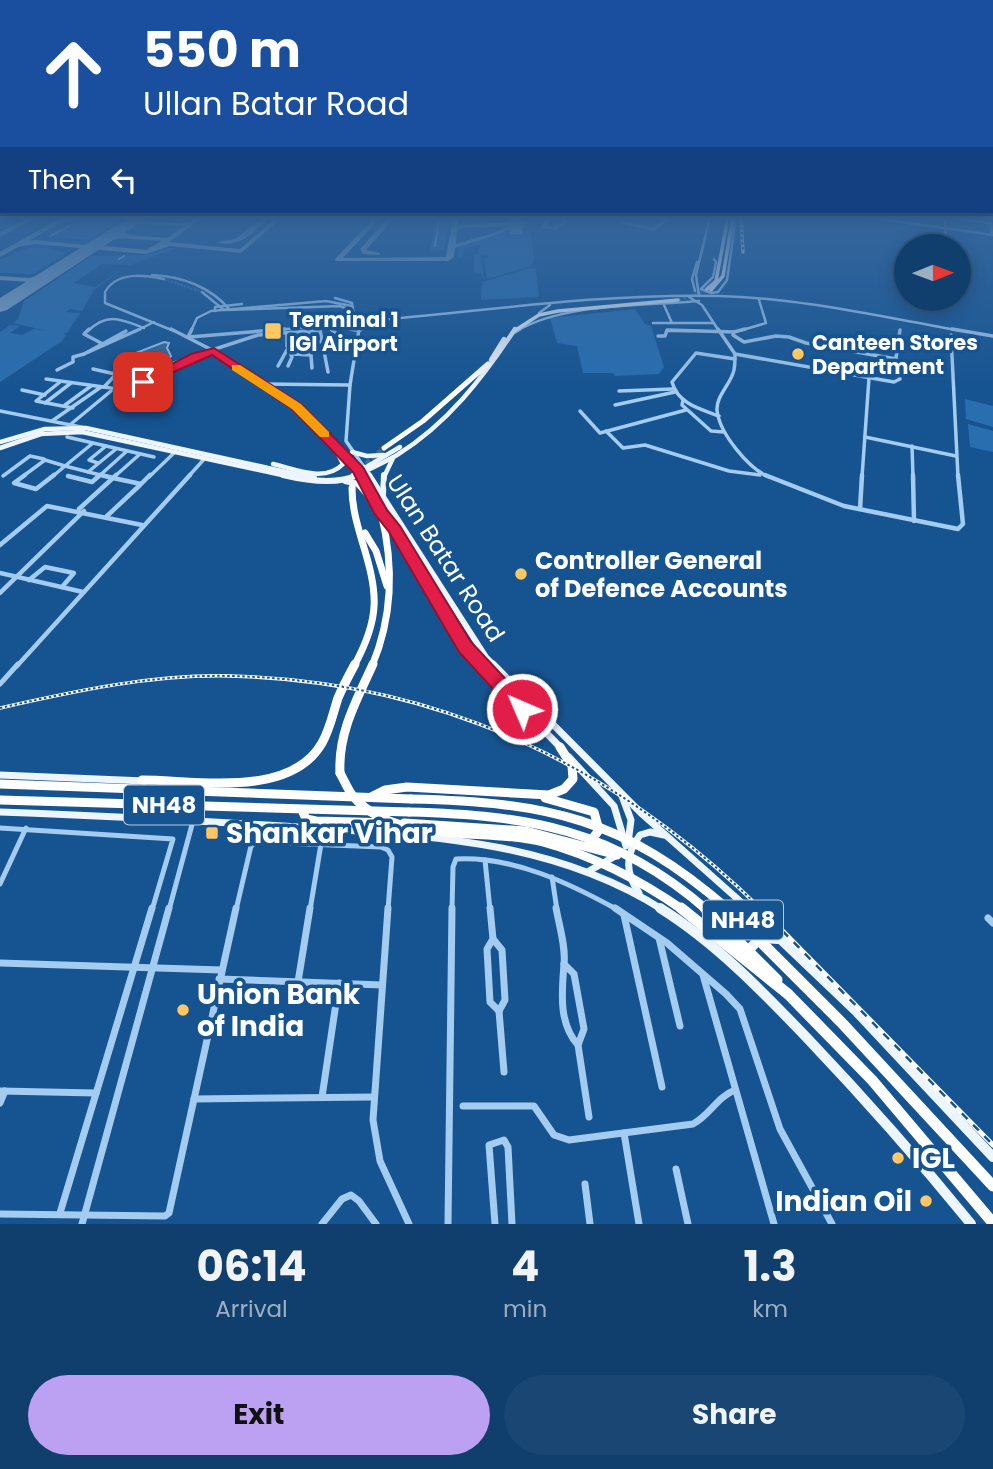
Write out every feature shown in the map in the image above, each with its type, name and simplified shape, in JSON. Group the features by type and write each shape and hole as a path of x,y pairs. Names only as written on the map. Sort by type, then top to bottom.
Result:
{"highway":[{"path":"384,448 423,421 488,364"},
{"path":"352,488 352,509 376,551 386,578 389,597"},
{"path":"379,510 392,557 389,597 381,645 344,725 339,752 340,773 346,787 364,809 384,821 408,828 495,834 535,840 572,850 616,869 691,915 788,994"},
{"path":"142,780 265,782 291,773 316,752 374,618 374,578 357,520"},
{"path":"527,795 558,793 570,785 574,769 560,747"},
{"name":"NH48","path":"0,784 492,802 555,812 617,834 681,869 750,927 886,1067 993,1186"},
{"path":"371,797 393,788 480,789 571,803 594,812 599,824 598,835 586,844 571,844"},
{"name":"NH48","path":"0,800 409,811 501,817 532,821 579,834 626,854 670,880 713,913 750,949 788,994 872,1080 993,1223"},
{"path":"302,810 306,820 430,823 526,831 617,855"},
{"path":"402,835 430,823"}],"main road":[{"path":"718,274 709,289 723,274"},
{"path":"384,498 384,475 395,453 451,407 488,364 512,327 539,313 679,298"},
{"path":"253,463 311,479 353,475 427,433 455,409 500,355 512,333 522,323 546,314 679,298"},
{"path":"0,442 45,429 86,428 92,432 175,452 330,473 339,470 343,464 332,443"},
{"path":"0,447 41,434 92,432 311,479 355,482 379,510"},
{"path":"352,452 367,457 395,453"},
{"name":"Ulan Batar Road","path":"363,471 384,498 486,657 612,784"},
{"name":"Ulan Batar Road","path":"363,471 379,510 395,529 474,659 614,806 626,846"},
{"path":"0,775 142,780 159,789"},
{"path":"612,784 857,1012 993,1157"},
{"path":"589,871 617,855 626,846 631,835 629,814 612,784"},
{"path":"0,812 194,820 402,835 496,845 552,857 589,871 643,897 719,951 870,1106 971,1224"},
{"path":"643,897 627,872 626,857 640,835 650,832 671,839"},
{"path":"753,984 746,962 753,943 765,936 786,944"}],"street":[{"path":"696,274 698,298 735,356 734,371 717,405 708,412"},
{"path":"714,274 701,289 711,293 718,292 727,280 728,274"},
{"path":"230,310 210,292 168,277 132,275 111,284 105,294 105,303 202,344 297,407 363,471"},
{"path":"152,275 164,279"},
{"path":"696,289 713,296"},
{"path":"679,298 696,289"},
{"path":"202,292 224,310 339,306 353,308"},
{"path":"512,333 533,321 561,313 664,305 713,296 790,300 993,337"},
{"path":"188,337 328,325 341,325 356,331 373,323 397,319 551,304 706,297 794,303 900,326 993,337"},
{"path":"658,336 665,336 667,330 734,332 765,323 759,300"},
{"path":"188,337 197,318 215,311 326,301 353,308"},
{"path":"539,313 551,304"},
{"path":"664,305 672,323"},
{"path":"353,308 357,339 346,436 363,471"},
{"path":"102,343 84,334 108,316 144,327"},
{"path":"341,325 354,318 397,319"},
{"path":"354,318 360,322 356,331"},
{"path":"57,370 73,362 73,357 90,354 155,322"},
{"path":"653,323 713,323"},
{"path":"328,325 339,338 357,339"},
{"path":"719,416 683,400 674,391 672,382 696,353 735,356 898,382 895,359 900,326"},
{"path":"84,354 127,331"},
{"path":"309,331 312,368"},
{"path":"174,363 258,335 322,331 328,372"},
{"path":"286,332 288,347 293,354 292,363 288,366"},
{"path":"734,332 734,337 742,341 789,337 806,343 895,359"},
{"path":"202,344 213,334"},
{"path":"606,431 623,448 645,445 729,471 761,475 860,509 961,529 951,335"},
{"path":"253,338 255,343"},
{"path":"310,342 357,339"},
{"path":"278,366 288,347"},
{"path":"293,354 311,355"},
{"path":"71,424 112,390 143,382 195,357"},
{"path":"51,422 103,387 121,368 123,359"},
{"path":"93,369 115,374"},
{"path":"860,509 869,377"},
{"path":"46,379 112,390"},
{"path":"61,381 36,401 73,408"},
{"path":"45,402 71,382"},
{"path":"260,384 350,385"},
{"path":"64,406 91,386"},
{"path":"22,390 53,396"},
{"path":"619,391 674,391"},
{"path":"615,405 674,391"},
{"path":"93,394 103,397"},
{"path":"683,400 681,404 686,410 711,431 725,432"},
{"path":"717,405 725,432 741,457 761,475"},
{"path":"580,411 598,432 686,410"},
{"path":"0,411 86,428"},
{"path":"332,443 342,443 346,436"},
{"path":"864,436 956,456"},
{"path":"66,437 154,457"},
{"path":"44,460 14,483 37,489 93,443"},
{"path":"98,463 89,460 106,446"},
{"path":"912,446 914,521"},
{"path":"88,472 117,448"},
{"path":"68,476 92,482 128,451"},
{"path":"107,516 175,452"},
{"path":"78,510 140,454"},
{"path":"3,476 30,456 141,484"},
{"path":"0,684 207,456"},
{"path":"0,545 44,507 85,511 142,525"},
{"path":"0,593 85,511"},
{"path":"29,580 45,567 74,573 62,587"},
{"path":"0,573 83,592"},
{"path":"82,1224 194,820"},
{"path":"0,828 173,838 60,1213"},
{"path":"0,884 26,828"},
{"path":"0,1214 165,1216 169,1213 220,970 252,843 321,844 381,847 388,850 393,857 374,1097 375,1139 380,1161 409,1224"},
{"path":"298,982 321,844"},
{"path":"448,1224 454,864 460,858 485,860 552,877 624,914 659,937 740,1009 780,1129 832,1224"},
{"path":"485,860 493,939 488,949 489,1002 499,1011"},
{"path":"552,877 564,964 560,975 567,1030 571,1040 578,1045"},
{"path":"624,914 662,1087"},
{"path":"659,937 680,1026"},
{"path":"493,939 502,950 505,999 499,1011 503,1072"},
{"path":"0,963 220,970"},
{"path":"564,964 575,977 584,1032 578,1045 589,1117"},
{"path":"703,974 774,1224"},
{"path":"219,979 382,985"},
{"path":"322,1097 339,984"},
{"path":"463,1106 534,1106 554,1135 569,1140 699,1122 720,1096 736,1090"},
{"path":"0,1103 3,1091 96,1093"},
{"path":"194,1099 374,1097"},
{"path":"624,1133 639,1224"},
{"path":"495,1224 489,1147 492,1142 504,1140 508,1147 512,1224"},
{"path":"676,1169 688,1224"},
{"path":"585,1184 590,1224"},
{"path":"322,1224 342,1199 351,1195 359,1201 376,1224"}],"shaded area":[{"path":"64,274 87,274 74,283 95,287 116,274 94,290 82,311 70,309 66,312 80,313 67,333 63,333 66,335 62,341 0,382 0,332 10,325 20,326 10,333 22,335 34,329 47,331 13,323 18,319 24,301"},
{"path":"486,274 504,274 487,279"},
{"path":"510,274 537,274 539,297 481,300 482,282"},
{"path":"635,309 645,324 651,326 664,367 659,374 615,376 613,373 583,373 577,346 557,343 550,318"},
{"path":"164,342 169,343 167,348 171,356 167,361 134,367 125,363 128,356"},
{"path":"965,399 993,406 993,427 966,419"},
{"path":"968,424 993,431 993,452 970,447"}],"taxiway":[{"path":"0,278 30,280 50,274"}],"runway":[{"path":"0,306 50,274"}],"tunnel":[{"path":"164,279 202,292"},
{"path":"678,300 711,290"},
{"path":"359,477 367,463 384,448"},
{"path":"353,488 360,475"}],"railway":[{"path":"0,708 114,685 202,676 307,682 381,694 451,714 519,740 584,774 646,813 705,859 762,910"},
{"path":"762,910 993,1145"}],"slow traffic":[{"path":"236,368 297,407 324,435"}],"place":[{"name":"Terminal 1 IGI Airport","path":"273,331"},
{"name":"Canteen Stores Department","path":"798,354"},
{"name":"Controller General of Defence Accounts","path":"521,574"},
{"name":"Shankar Vihar","path":"212,833"},
{"name":"Union Bank of India","path":"183,1010"},
{"name":"IGL","path":"898,1158"},
{"name":"Indian Oil","path":"926,1201"}],"route":[{"path":"143,382 195,357 214,351 297,407 358,470 377,507 395,529 465,647 522,709"}]}
